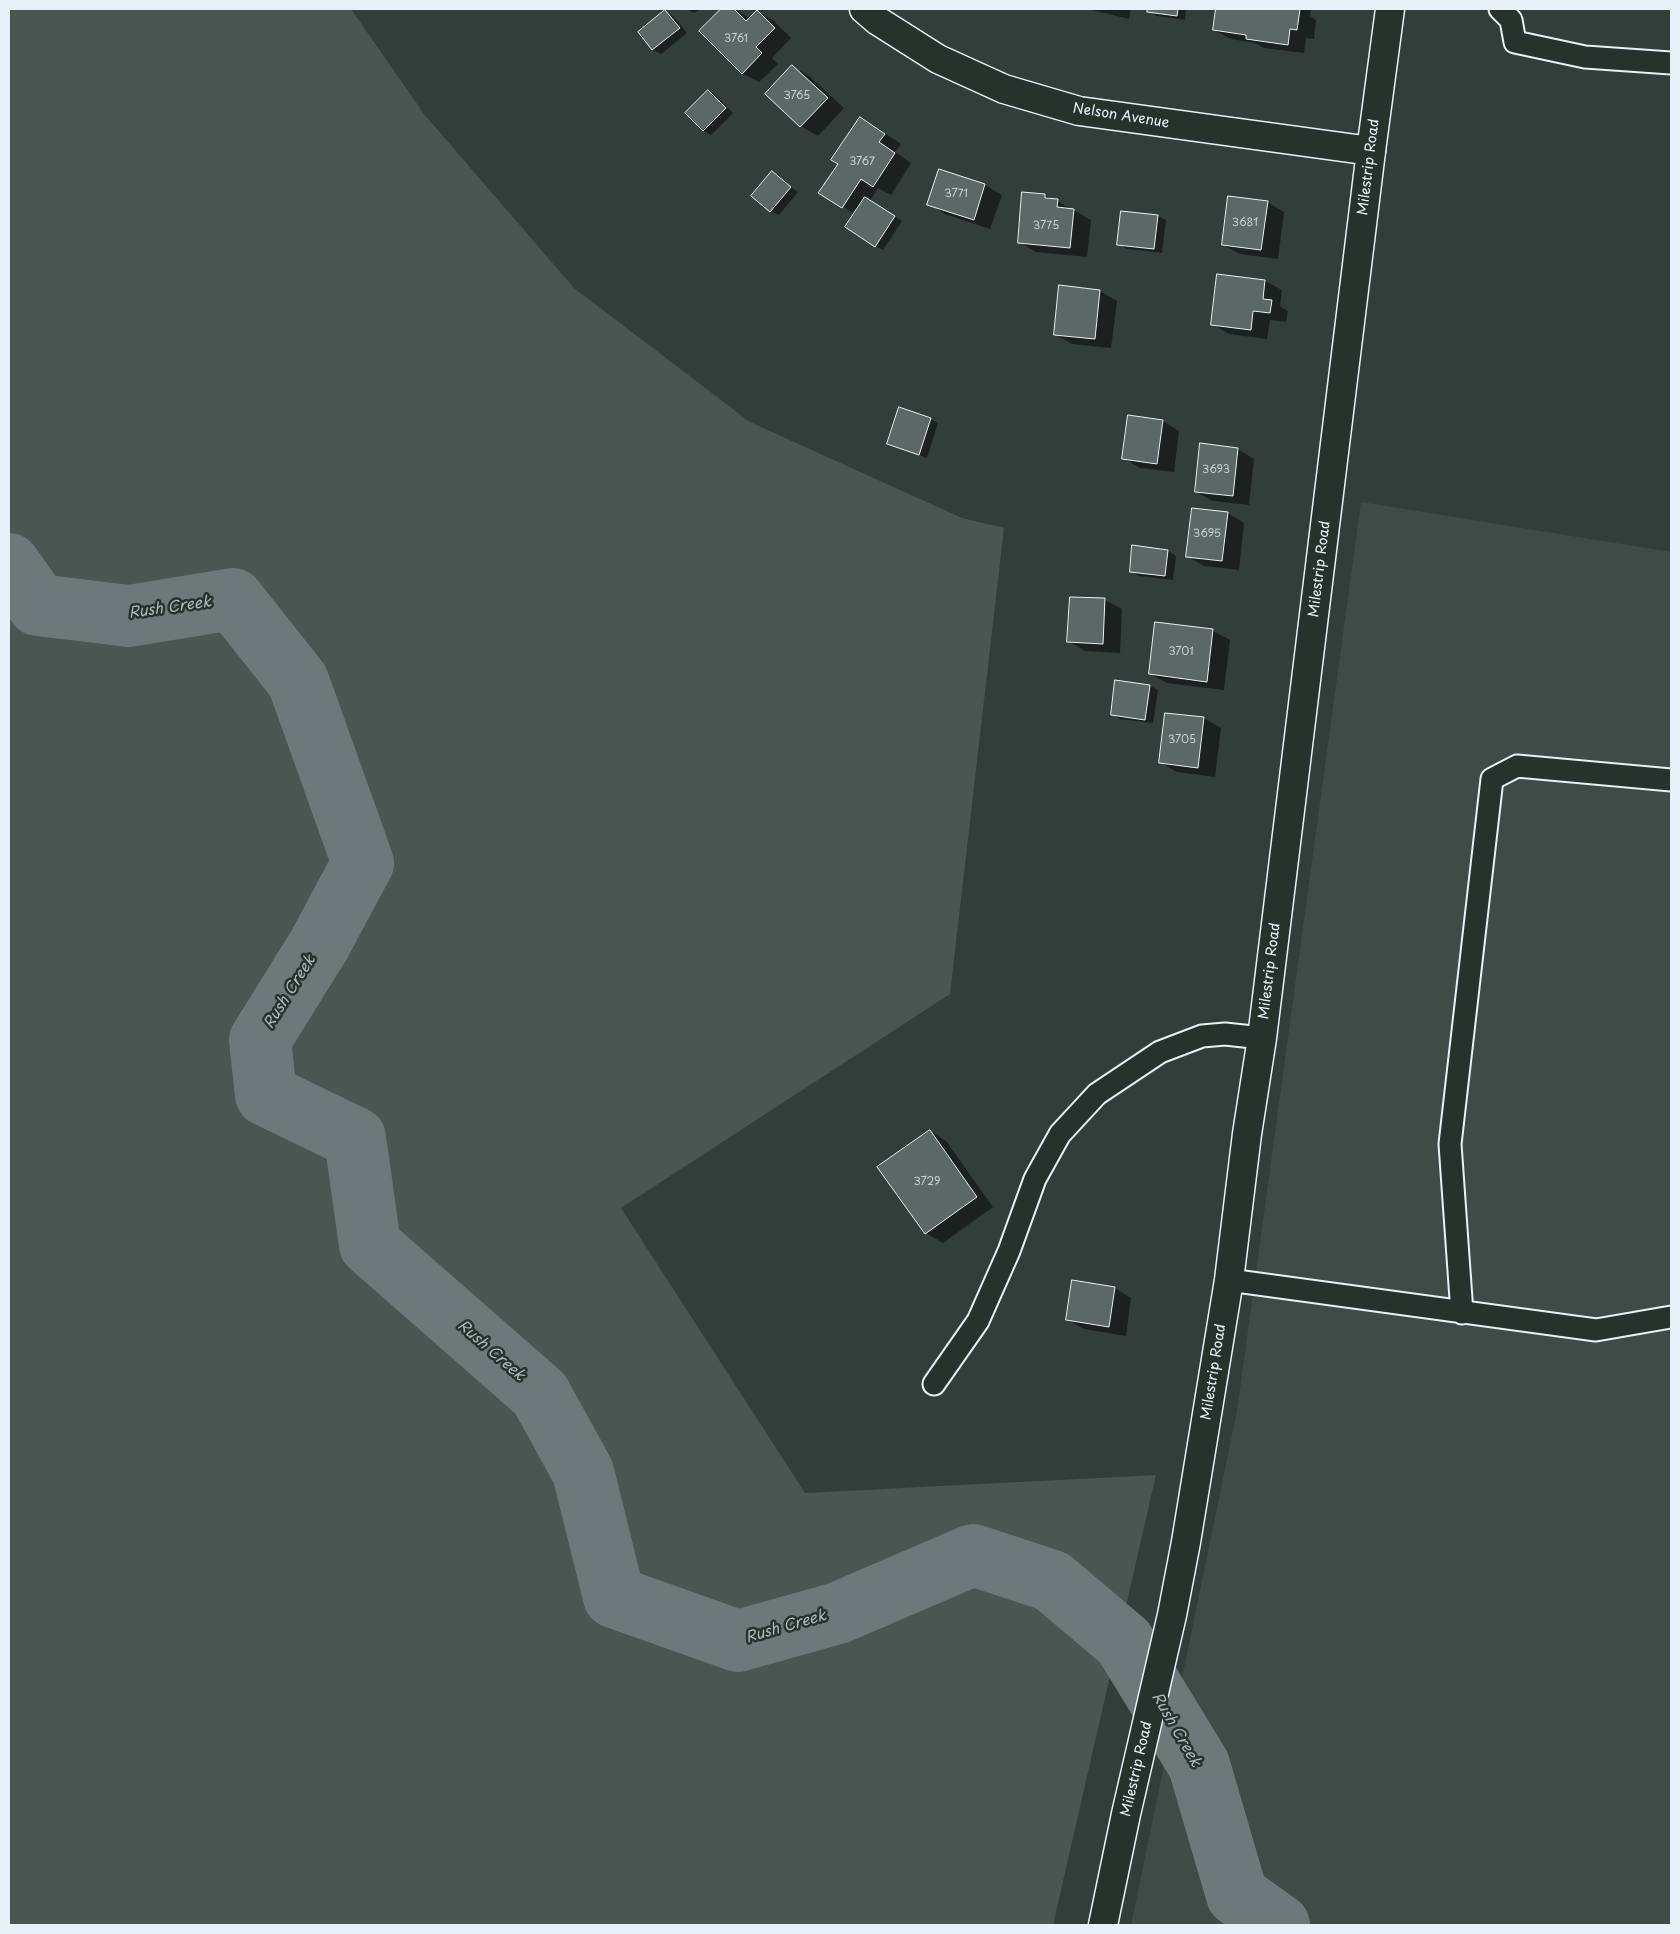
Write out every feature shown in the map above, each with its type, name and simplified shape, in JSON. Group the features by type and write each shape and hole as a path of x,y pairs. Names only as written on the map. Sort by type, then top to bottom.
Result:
{"street":[{"name":"Nelson Avenue","path":"864,9 878,21 938,59 1004,89 1079,111 1371,151"},
{"name":"Milestrip Road","path":"1104,1925 1126,1814 1172,1615 1186,1542 1229,1280 1247,1134 1262,1038 1390,9"}],"lane":[{"path":"1500,9 1511,20 1515,42 1585,57 1671,63"},
{"path":"1462,1313 1450,1144 1492,779 1517,766 1671,780"},
{"path":"934,1384 978,1321 1008,1251 1035,1179 1060,1134 1097,1094 1160,1052 1202,1036 1225,1034 1262,1038"},
{"path":"1229,1280 1596,1330 1671,1317"}],"shaded area":[{"path":"9,9 351,9 424,114 574,288 750,422 962,518 1004,528 950,994 621,1208 805,1493 1156,1475 1053,1925 9,1925"},
{"path":"1361,502 1671,552 1671,1925 1131,1925 1237,1411"}],"building":[{"path":"721,9 734,9 746,21 757,10 775,28 756,47 762,53 742,74 699,31"},
{"path":"1148,9 1178,9 1177,16 1147,12"},
{"path":"1216,9 1300,9 1297,30 1290,29 1288,45 1246,39 1246,35 1213,30"},
{"path":"665,10 680,28 652,50 638,32"},
{"path":"792,65 828,98 800,127 765,94"},
{"path":"708,90 726,108 703,131 685,113"},
{"path":"860,117 885,134 879,142 895,153 873,187 861,179 842,208 818,193 838,164 831,160"},
{"path":"939,169 985,184 974,220 927,205"},
{"path":"772,171 791,187 770,212 751,196"},
{"path":"1022,192 1045,194 1045,198 1058,199 1057,207 1074,209 1070,248 1018,243"},
{"path":"1228,196 1268,201 1261,250 1222,245"},
{"path":"865,197 895,216 875,247 845,227"},
{"path":"1121,211 1158,215 1154,249 1117,245"},
{"path":"1217,274 1265,280 1263,299 1272,300 1270,313 1253,311 1251,330 1211,325"},
{"path":"1059,285 1100,290 1095,339 1054,335"},
{"path":"899,407 931,418 919,455 887,444"},
{"path":"1128,415 1163,420 1157,464 1122,459"},
{"path":"1200,443 1238,448 1233,496 1195,492"},
{"path":"1192,508 1228,512 1222,561 1186,557"},
{"path":"1132,545 1168,550 1165,576 1130,572"},
{"path":"1070,597 1105,598 1103,644 1067,642"},
{"path":"1155,622 1213,629 1207,682 1149,674"},
{"path":"1115,680 1150,685 1145,720 1111,715"},
{"path":"1165,713 1204,717 1198,768 1159,763"},
{"path":"930,1130 977,1197 925,1234 877,1167"},
{"path":"1072,1280 1115,1287 1109,1327 1066,1320"}],"waterway":[{"name":"Rush Creek","path":"9,564 38,605 129,616 233,599 298,681 363,863 319,945 260,1040 266,1095 355,1138 370,1245 540,1394 583,1472 614,1597 738,1641 838,1613 973,1555 1052,1581 1124,1642 1199,1765 1237,1895 1279,1925"}]}
